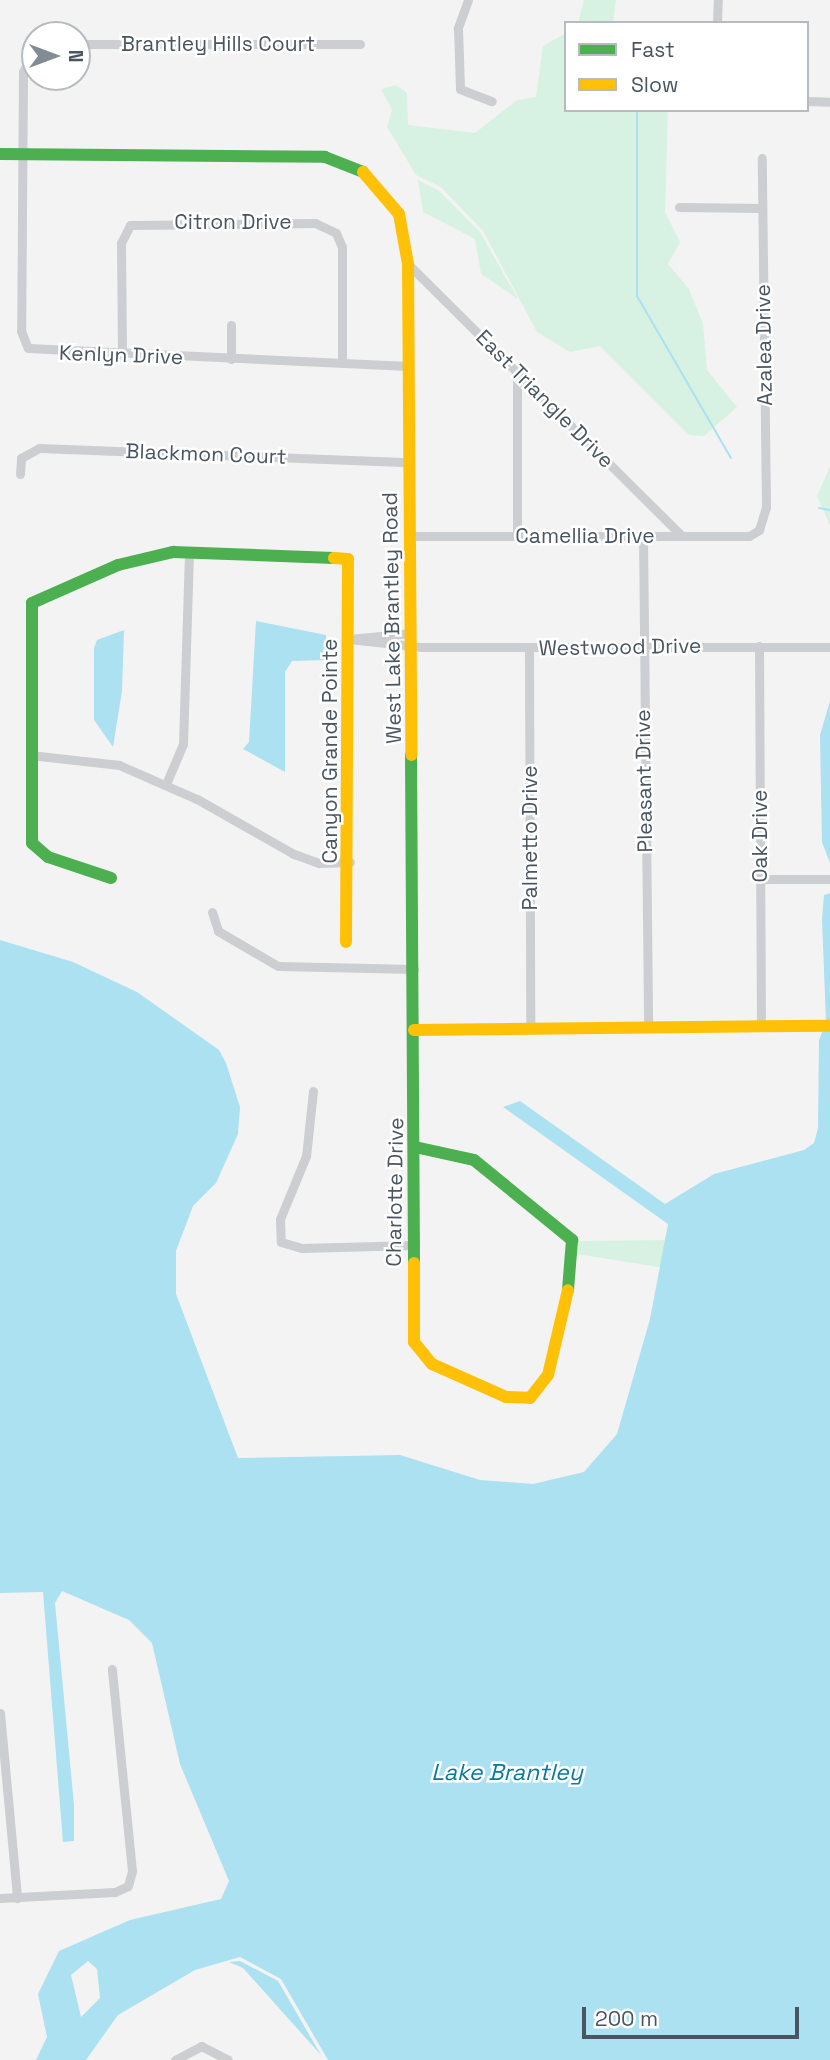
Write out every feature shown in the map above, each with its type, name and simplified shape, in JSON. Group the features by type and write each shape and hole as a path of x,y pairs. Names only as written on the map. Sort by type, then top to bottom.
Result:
{"street":[{"path":"468,0 458,28 460,89 492,101"},
{"path":"717,21 718,0"},
{"name":"Brantley Hills Court","path":"91,44 360,44"},
{"path":"23,91 24,155"},
{"path":"809,101 830,102"},
{"name":"West Lake Brantley Road","path":"0,154 336,160 365,173 390,197 406,233 408,264 414,1030"},
{"name":"Kenlyn Drive","path":"24,155 24,341 41,353 408,366"},
{"name":"Azalea Drive","path":"759,530 766,507 762,158"},
{"path":"679,206 762,208"},
{"name":"Citron Drive","path":"122,355 121,243 130,225 315,223 335,233 342,247 342,363"},
{"name":"East Triangle Drive","path":"408,264 681,535"},
{"path":"231,325 231,359"},
{"path":"517,372 517,536"},
{"name":"Blackmon Court","path":"20,474 22,458 39,448 410,462"},
{"name":"Camellia Drive","path":"410,536 749,536 759,530"},
{"name":"Pleasant Drive","path":"643,536 642,645 648,1027"},
{"path":"111,878 35,849 30,755 32,603 118,565 189,552 183,744 166,784"},
{"name":"Canyon Grande Pointe","path":"189,552 348,559 350,862 346,943"},
{"name":"Westwood Drive","path":"349,639 411,638 529,648 642,645 830,648"},
{"name":"Oak Drive","path":"759,646 761,1026"},
{"name":"Palmetto Drive","path":"529,648 530,1027"},
{"path":"30,755 118,765 166,784 294,854 319,863 350,862"},
{"path":"761,879 830,879"},
{"path":"212,912 218,931 278,966 414,969"},
{"path":"414,1030 827,1026"},
{"name":"Charlotte Drive","path":"414,1030 414,1245 419,1353 506,1397 534,1396 548,1374 573,1253 560,1226 481,1165 454,1152 415,1147"},
{"path":"313,1091 306,1156 280,1219 281,1242 302,1248 414,1245"},
{"path":"0,1898 128,1886 132,1871 112,1669"},
{"path":"0,1713 17,1898"},
{"path":"175,2060 204,2046 228,2060"}],"green space":[{"path":"584,0 616,0 613,21 579,21"},
{"path":"564,34 564,112 668,112 665,212 680,242 668,264 689,289 703,324 707,370 737,407 704,436 689,435 600,346 570,352 537,332 483,231 441,187 416,175 387,127 392,110 381,89 396,85 407,93 408,125 475,133 517,100 536,97 543,46"},
{"path":"418,180 438,190 480,232 518,299 481,274 475,239 423,212"},
{"path":"830,467 830,525 817,496"},
{"path":"676,1240 671,1269 577,1254 578,1241"}],"water":[{"path":"256,621 326,635 327,660 292,661 285,672 285,772 243,749 249,742"},
{"path":"124,630 122,691 113,747 94,720 94,648 97,640"},
{"path":"830,701 830,863 822,842 820,735"},
{"name":"Lake Brantley","path":"830,893 830,2060 328,2060 281,1979 240,1957 195,1970 118,2015 86,2060 36,2060 47,2037 38,1994 59,1951 130,1920 221,1899 229,1881 180,1764 152,1643 129,1620 62,1591 55,1603 74,1805 74,1841 63,1842 43,1592 0,1593 0,940 73,962 137,992 219,1050 226,1063 240,1107 238,1134 216,1183 193,1206 176,1251 176,1294 238,1458 400,1455 480,1480 533,1484 584,1472 617,1434 650,1319 668,1224 503,1107 520,1101 665,1204 714,1174 804,1150 814,1143 818,1128 819,1040 826,1022 822,919 824,895","holes":["88,1961 97,1969 100,1998 81,2017 71,1975"]},
{"path":"240,1961 278,1981 321,2055 243,1968 229,1962"}],"waterway":[{"path":"637,112 637,296 731,458"},
{"path":"819,508 830,510"}],"traffic: fast":[{"path":"0,154 325,157 363,172"},
{"path":"111,878 48,857 32,843 32,603 118,565 173,552 334,558"},
{"path":"411,755 414,1263"},
{"path":"415,1147 474,1160 572,1240 568,1290"}],"traffic: slow":[{"path":"363,172 399,214 408,264 411,755"},
{"path":"334,558 348,559 346,942"},
{"path":"414,1030 830,1026"},
{"path":"414,1263 414,1342 432,1364 506,1397 530,1398 548,1375 568,1290"}]}
